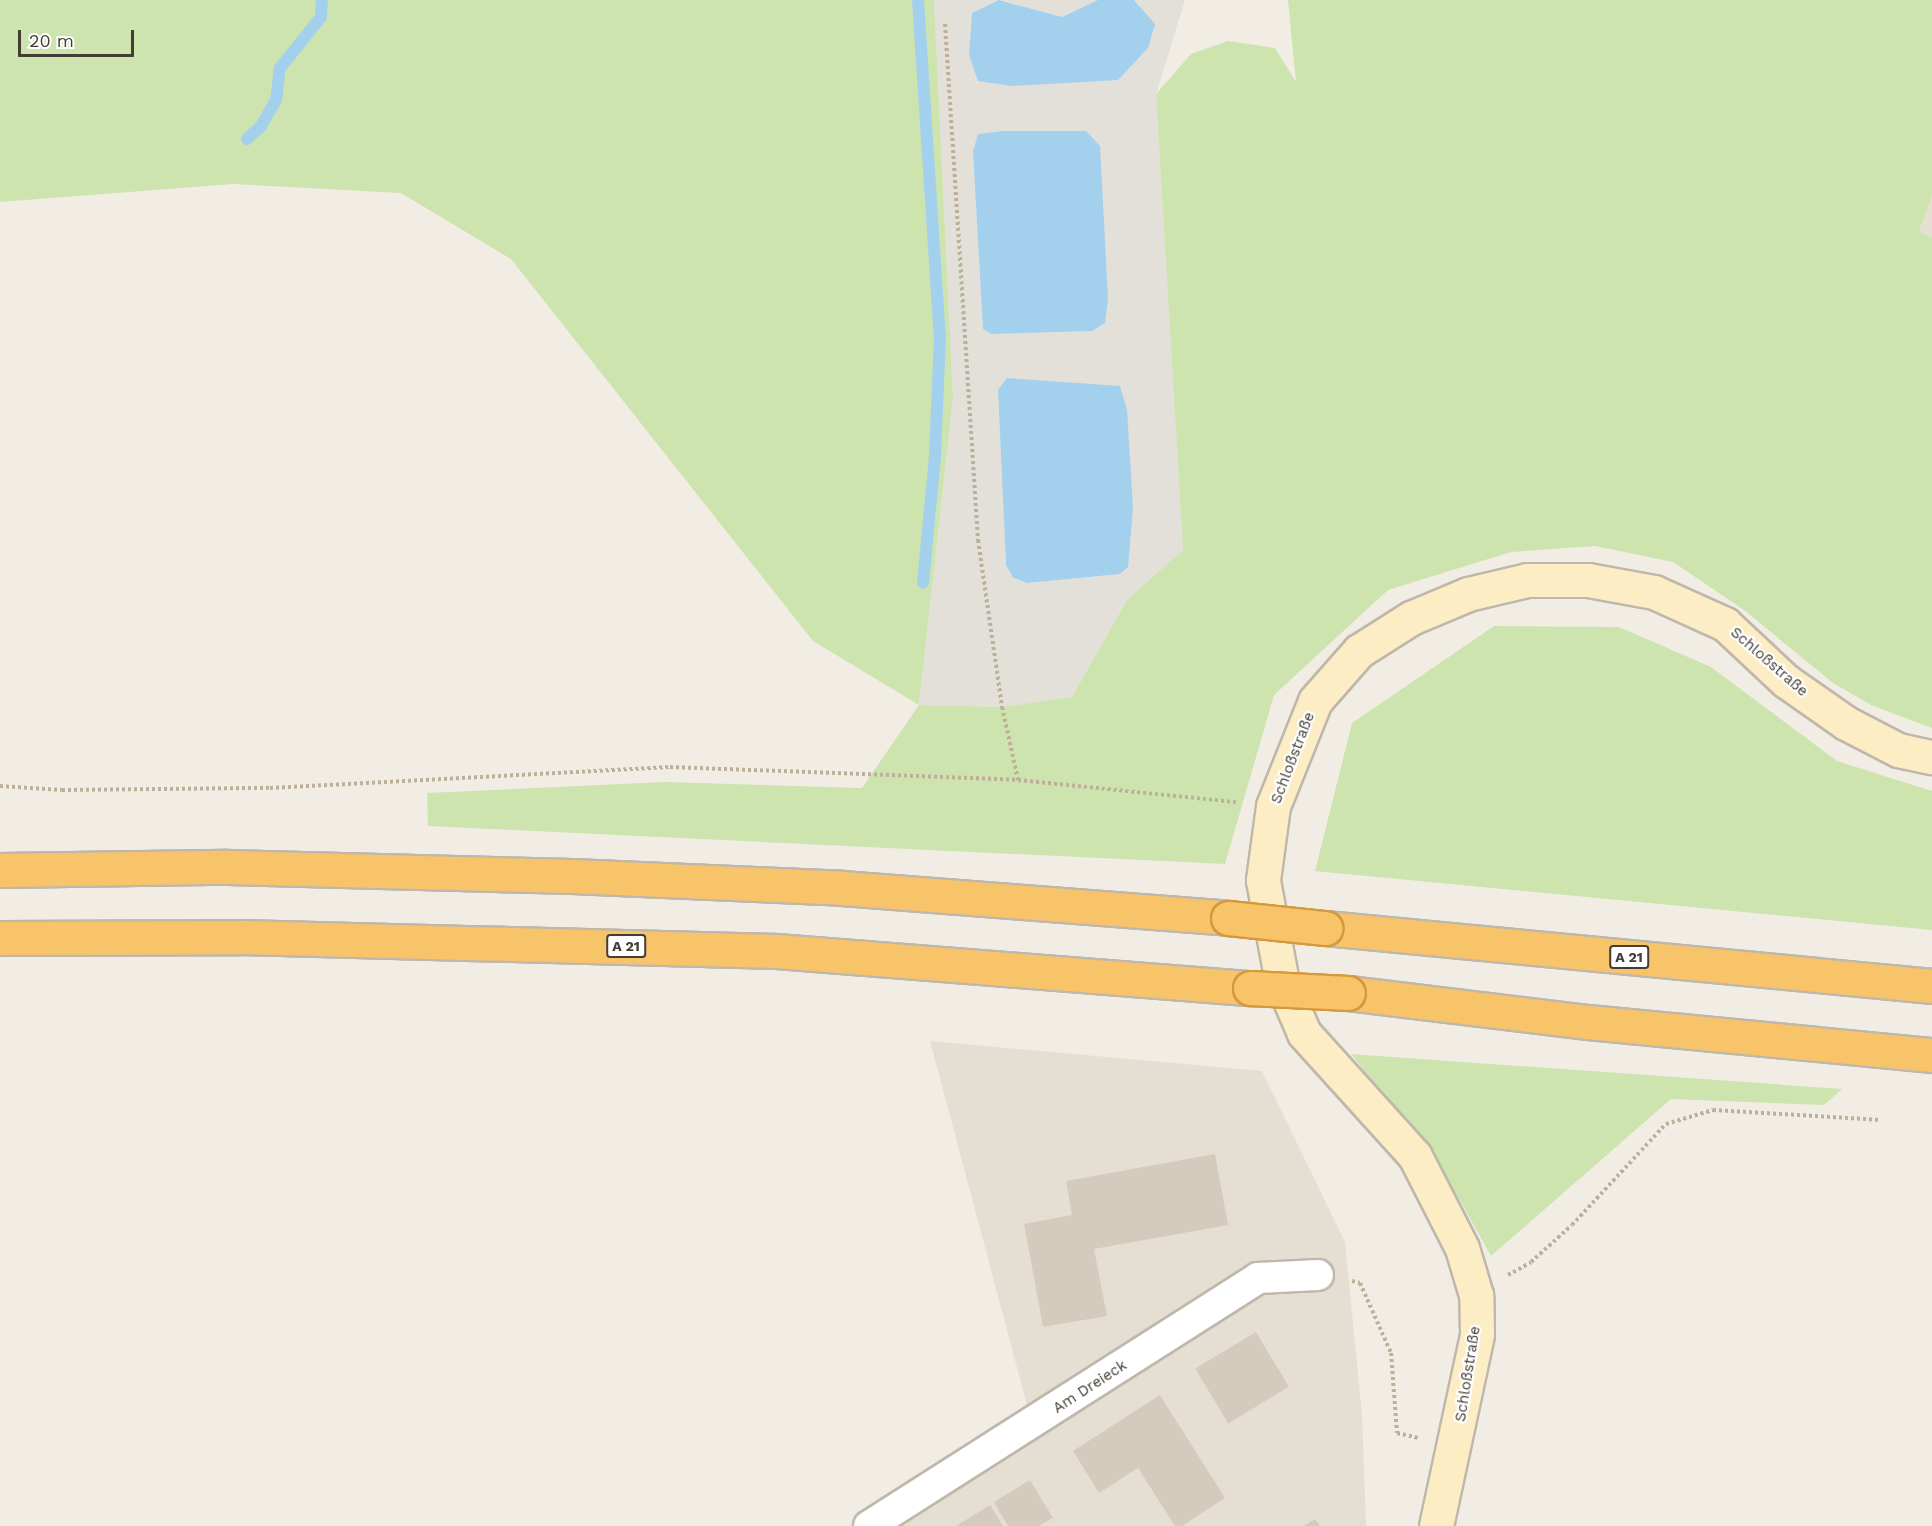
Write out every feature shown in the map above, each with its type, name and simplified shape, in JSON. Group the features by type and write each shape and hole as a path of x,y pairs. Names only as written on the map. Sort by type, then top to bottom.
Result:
{"highway":[{"name":"A 21","path":"0,870 226,867 584,876 842,888 1228,918 1932,986"},
{"name":"A 21","path":"0,938 252,938 777,951 1250,988 1348,993 1588,1022 1932,1055"}],"street":[{"name":"Schloßstraße","path":"1436,1526 1456,1447 1477,1334 1476,1295 1462,1248 1415,1156 1304,1033 1282,982 1263,880 1273,806 1315,701 1359,651 1411,618 1468,594 1527,580 1588,580 1654,592 1725,624 1786,681 1846,723 1898,750 1932,757"},
{"name":"Am Dreieck","path":"869,1526 1258,1278 1318,1275"}],"path":[{"path":"945,24 978,540 1002,706 1018,780"},
{"path":"0,786 62,790 270,789 669,767 1018,780 1273,806"},
{"path":"1476,1295 1531,1262 1572,1225 1666,1124 1713,1110 1881,1120"},
{"path":"1318,1275 1360,1282 1390,1353 1397,1433 1456,1447"}],"shaded area":[{"path":"934,0 999,0 972,14 969,55 1141,6 1134,0 1185,0 1156,94 1183,550 1127,600 1072,697 1002,707 919,705 953,398","holes":["973,152 1092,331 992,334 983,329","998,390 1128,567 1120,574 1027,583 1013,579 1006,565"]},
{"path":"1001,0 1098,0 1062,17"},
{"path":"1932,196 1932,237 1919,232"},
{"path":"930,1041 1262,1071 1345,1242 1362,1414 1366,1526 869,1526 1032,1424"}],"green space":[{"path":"0,0 934,0 953,398 919,705 813,641 511,259 401,193 233,184 0,202"},
{"path":"1288,0 1932,0 1932,196 1919,232 1932,237 1932,728 1871,705 1833,683 1744,610 1673,562 1595,546 1511,552 1388,590 1274,695 1225,864 428,826 427,793 665,782 862,788 919,705 1002,707 1072,697 1127,600 1183,550 1156,94 1191,54 1228,41 1275,48 1296,82"},
{"path":"1494,626 1619,627 1711,667 1837,761 1932,791 1932,930 1315,871 1352,723"},
{"path":"1351,1054 1842,1089 1824,1105 1671,1099 1491,1256 1444,1172"}],"water":[{"path":"999,0 1062,17 1098,0 1134,0 1155,24 1148,48 1118,80 1012,86 978,81 969,55 972,13"},
{"path":"1003,131 1086,131 1100,146 1108,299 1105,323 1092,331 992,334 983,329 973,152 978,134"},
{"path":"1007,378 1120,386 1127,410 1133,508 1128,567 1120,574 1027,583 1013,578 1006,565 998,390"}],"building":[{"path":"1215,1154 1228,1225 1094,1249 1107,1316 1043,1327 1024,1224 1072,1215 1066,1181"},
{"path":"1256,1332 1289,1387 1228,1423 1195,1369"},
{"path":"1160,1395 1225,1498 1182,1526 1175,1526 1138,1468 1099,1493 1073,1451"},
{"path":"1030,1480 1053,1518 1039,1526 1008,1526 994,1502"},
{"path":"990,1505 1003,1526 956,1526"},
{"path":"1315,1519 1320,1526 1304,1526"}],"waterway":[{"path":"247,139 261,126 276,100 280,68 321,17 322,0"},
{"path":"918,0 940,336 935,456 923,582"}]}
